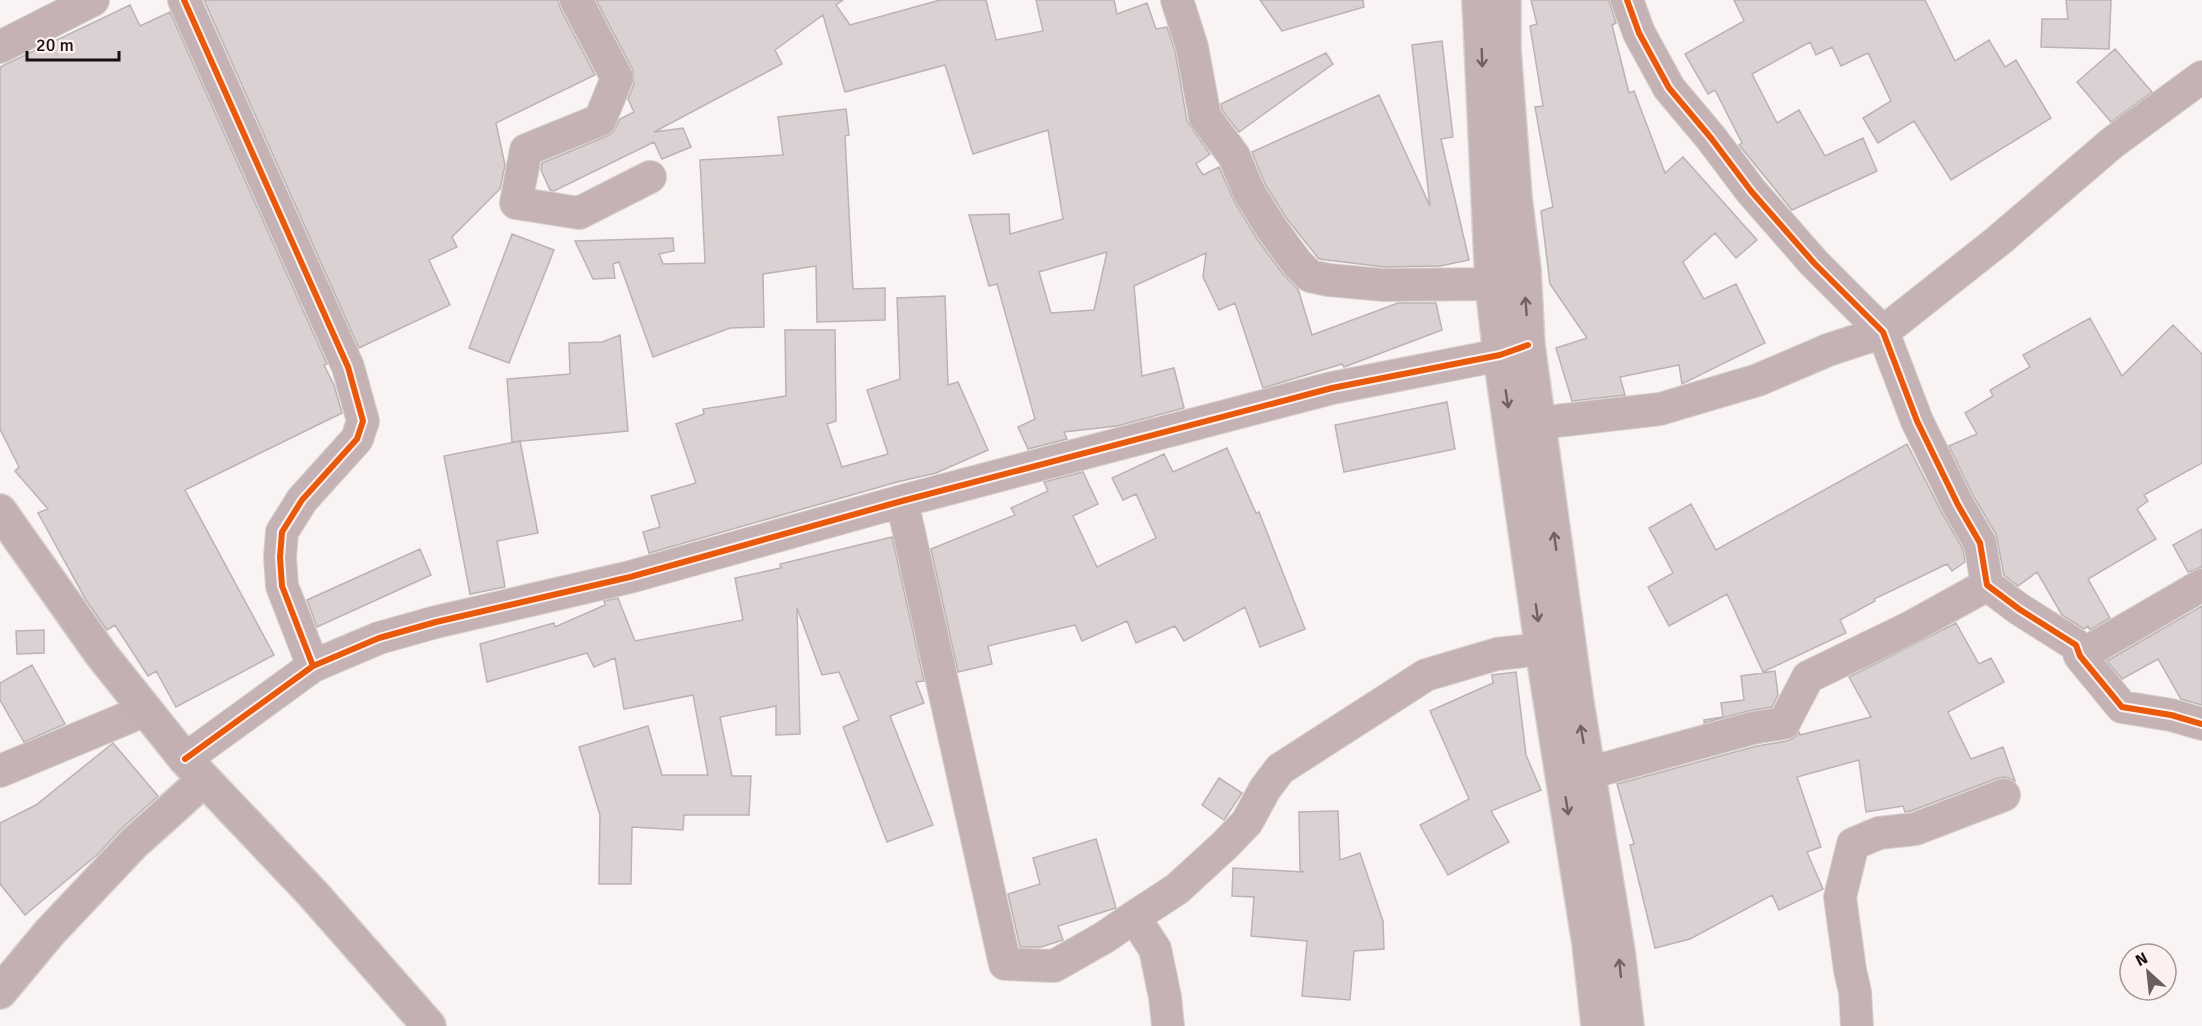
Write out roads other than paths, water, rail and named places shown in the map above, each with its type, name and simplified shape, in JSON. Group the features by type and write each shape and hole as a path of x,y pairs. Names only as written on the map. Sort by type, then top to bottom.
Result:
{"main road":[{"path":"1479,0 1492,284 1539,423 1577,703 1618,951 1627,1026"},
{"path":"1504,0 1504,49 1524,269 1514,350 1542,649 1589,944 1598,1026"},
{"path":"0,511 100,654 194,769 313,894 429,1026"},
{"path":"0,992 50,932 134,843 194,769"}],"street":[{"path":"0,47 93,0"},
{"path":"184,0 348,367 363,421 357,439 302,500 282,531 280,557 282,586 313,666"},
{"path":"576,0 617,78 600,120 526,150 516,203 579,213 650,177"},
{"path":"1177,0 1192,47 1205,117 1234,156 1249,192 1272,229 1297,263 1310,276 1384,285 1492,284"},
{"path":"1627,0 1639,33 1669,88 1751,191 1814,263 1882,332 1917,421 1958,505 1980,543 1987,585 2019,609 2076,645 2080,656 2122,707 2171,715 2202,724"},
{"path":"1539,423 1660,409 1758,380 1828,350 1882,332 1998,241 2112,143 2202,77"},
{"path":"194,769 313,666 379,638 630,577 902,501 1332,388 1514,350"},
{"path":"902,501 1005,963 1054,966 1105,937 1178,889 1246,822 1265,789 1280,769 1426,675 1497,654 1542,649"},
{"path":"1589,773 1753,728 1784,723 1808,677 1911,627 1987,585"},
{"path":"2080,656 2202,585"},
{"path":"0,771 146,710"},
{"path":"1857,1026 1855,993 1840,897 1853,844 1879,833 1915,829 2004,795"},
{"path":"1134,917 1155,949 1165,997 1168,1026"}]}
